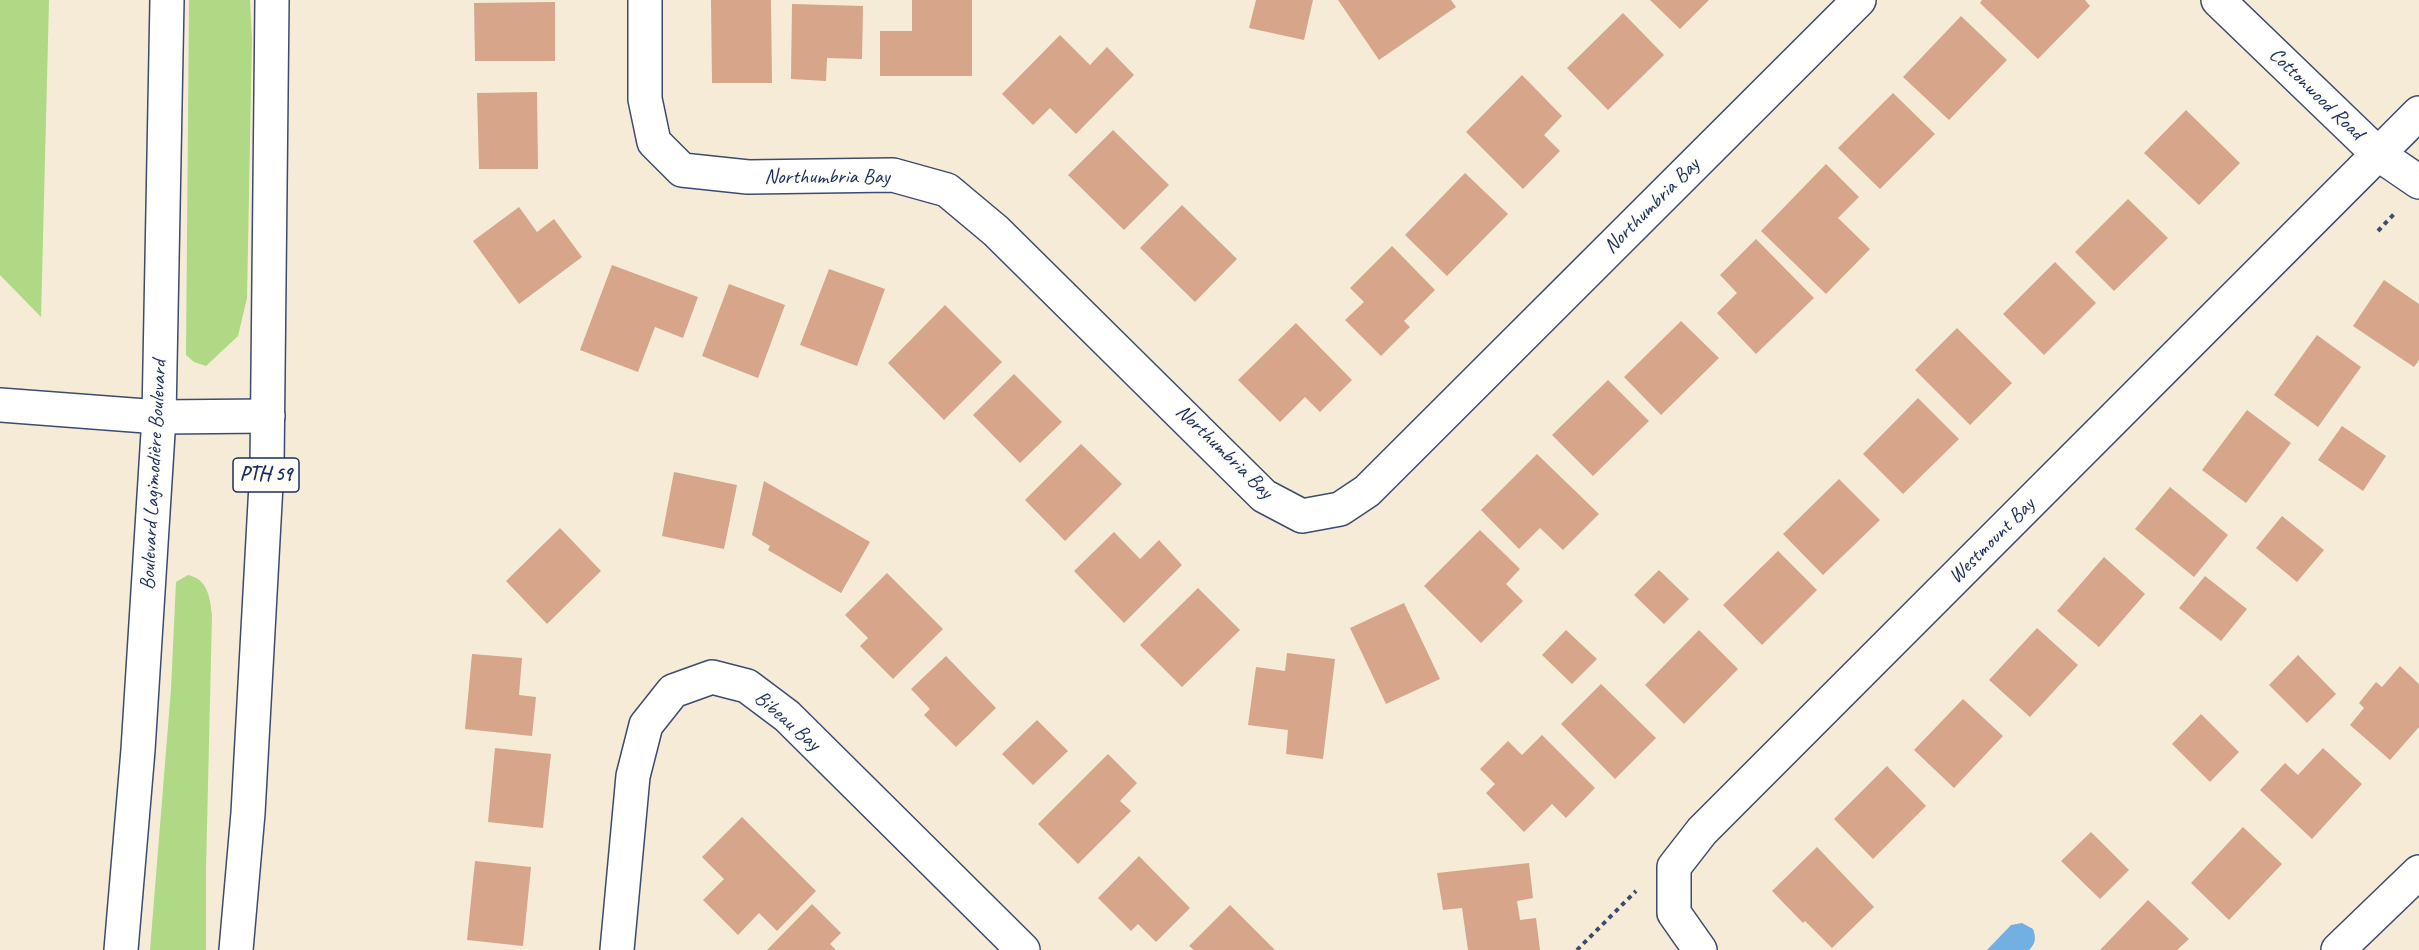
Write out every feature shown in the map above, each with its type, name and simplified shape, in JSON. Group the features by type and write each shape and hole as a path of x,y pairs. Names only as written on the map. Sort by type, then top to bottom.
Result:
{"street":[{"name":"Boulevard Lagimodière Boulevard","path":"121,950 138,750 159,417 166,0"},
{"name":"PTH 59","path":"236,950 248,813 268,416 273,0"},
{"name":"Northumbria Bay","path":"645,0 645,99 654,141 682,170 748,177 893,175 947,190 996,231 1264,496 1302,516 1340,509 1367,490 1859,0"},
{"name":"Cottonwood Road","path":"2218,0 2378,154 2411,193"},
{"name":"Westmount Bay","path":"1674,867 1702,831 2419,113"},
{"path":"0,405 159,417 268,416"},
{"name":"Bibeau Bay","path":"617,950 633,776 646,725 674,691 712,678 747,687 787,716 1023,950"},
{"path":"1674,867 1674,913 1700,950"},
{"path":"2338,950 2419,872"}],"path":[{"path":"2378,231 2411,193"},
{"path":"1577,950 1654,873 1674,867"}],"green space":[{"path":"0,0 49,0 41,317 0,275"},
{"path":"189,0 250,0 252,39 247,298 238,336 206,366 194,362 186,355"},
{"path":"188,575 195,577 207,590 212,615 206,950 150,950 171,689 176,582"}],"water":[{"path":"2022,923 2034,932 2034,943 2029,950 1987,950 2011,925"}],"building":[{"path":"711,0 771,0 772,83 712,83"},
{"path":"912,0 972,0 972,76 880,76 880,31 912,31"},
{"path":"1256,0 1313,0 1304,40 1249,28"},
{"path":"1338,0 1451,0 1456,7 1379,60"},
{"path":"1650,0 1709,0 1680,29"},
{"path":"1982,0 2085,0 2090,6 2038,59 1980,3"},
{"path":"555,2 555,61 475,61 474,3"},
{"path":"792,4 863,6 862,59 827,58 826,81 791,79"},
{"path":"1623,13 1664,55 1608,110 1567,68"},
{"path":"1961,16 2007,60 1949,120 1903,77"},
{"path":"1060,35 1090,65 1107,47 1134,75 1076,134 1050,108 1033,125 1002,94"},
{"path":"1522,75 1562,116 1544,135 1560,151 1523,189 1466,132"},
{"path":"537,92 538,169 479,169 477,93"},
{"path":"1893,93 1935,134 1880,189 1838,148"},
{"path":"2186,110 2240,163 2199,205 2144,153"},
{"path":"1113,130 1169,185 1124,230 1068,175"},
{"path":"1826,164 1859,197 1838,218 1870,249 1826,294 1761,231"},
{"path":"1465,173 1508,214 1447,276 1405,235"},
{"path":"2128,199 2168,238 2114,291 2075,252"},
{"path":"1182,205 1237,259 1195,302 1140,248"},
{"path":"519,207 537,232 554,219 582,257 519,304 473,241"},
{"path":"1756,239 1814,298 1756,354 1717,313 1737,293 1720,275"},
{"path":"1392,246 1435,290 1404,321 1410,327 1381,356 1345,320 1364,302 1350,288"},
{"path":"2055,262 2096,303 2044,355 2003,314"},
{"path":"612,265 698,297 683,338 655,327 638,372 580,350"},
{"path":"829,269 885,289 857,366 800,345"},
{"path":"2384,280 2419,304 2419,360 2414,367 2353,326"},
{"path":"729,284 785,305 758,378 702,356"},
{"path":"945,305 1002,362 944,420 888,363"},
{"path":"1681,321 1719,358 1661,415 1624,377"},
{"path":"1296,323 1352,380 1320,412 1305,397 1280,422 1238,380"},
{"path":"1957,328 2012,383 1970,425 1915,370"},
{"path":"2317,335 2361,367 2318,427 2274,395"},
{"path":"1014,374 1062,422 1020,463 973,415"},
{"path":"1608,380 1649,421 1593,476 1552,435"},
{"path":"1918,398 1959,439 1903,494 1863,454"},
{"path":"2247,410 2291,443 2246,503 2202,470"},
{"path":"2342,426 2386,456 2363,491 2318,460"},
{"path":"1081,444 1122,484 1065,541 1025,500"},
{"path":"1537,454 1599,514 1563,550 1540,528 1519,549 1481,510"},
{"path":"674,472 737,485 724,549 662,536"},
{"path":"1839,479 1880,520 1823,575 1783,534"},
{"path":"764,481 870,542 841,593 768,550 770,546 752,535"},
{"path":"2170,487 2228,535 2194,577 2135,529"},
{"path":"2282,516 2324,550 2297,582 2256,548"},
{"path":"560,528 601,571 547,624 506,581"},
{"path":"1480,530 1520,569 1506,584 1523,601 1481,643 1424,586"},
{"path":"1114,532 1140,559 1159,540 1182,565 1124,623 1074,571"},
{"path":"1778,551 1817,590 1762,645 1723,605"},
{"path":"2104,557 2145,594 2099,647 2057,611"},
{"path":"1659,570 1689,599 1664,624 1634,595"},
{"path":"887,573 943,629 893,679 860,646 868,638 845,615"},
{"path":"2205,576 2247,609 2221,641 2179,608"},
{"path":"1198,588 1240,630 1182,687 1140,645"},
{"path":"1404,603 1440,679 1386,704 1350,628"},
{"path":"2037,628 2078,665 2030,717 1989,680"},
{"path":"1566,630 1597,659 1572,684 1542,655"},
{"path":"1699,630 1738,669 1684,724 1645,685"},
{"path":"1287,653 1335,659 1323,759 1286,754 1288,730 1248,725 1256,667 1285,671"},
{"path":"472,654 522,658 519,695 536,697 532,736 465,729"},
{"path":"2298,655 2336,694 2307,723 2269,685"},
{"path":"946,656 996,708 956,747 924,715 930,709 911,689"},
{"path":"2400,666 2419,684 2419,727 2390,760 2350,725 2364,708 2359,703 2376,682 2382,687"},
{"path":"1601,684 1656,738 1615,779 1561,724"},
{"path":"1963,699 2003,736 1954,788 1914,750"},
{"path":"2201,714 2239,752 2210,782 2172,744"},
{"path":"1037,720 1068,751 1033,785 1002,754"},
{"path":"1542,735 1595,788 1566,818 1552,804 1524,832 1486,793 1495,784 1480,769 1508,741 1522,755"},
{"path":"495,748 551,754 543,828 488,822"},
{"path":"2323,748 2362,784 2312,839 2260,790 2285,763 2298,775"},
{"path":"1108,754 1137,783 1120,801 1131,811 1078,864 1038,824"},
{"path":"1887,766 1926,806 1873,859 1834,819"},
{"path":"742,817 816,891 777,931 759,913 738,935 703,900 724,879 702,857"},
{"path":"2243,827 2282,864 2229,920 2191,883"},
{"path":"2091,832 2129,870 2100,899 2061,861"},
{"path":"1817,847 1874,907 1832,948 1805,921 1803,923 1772,891"},
{"path":"1139,856 1190,908 1156,942 1138,924 1131,931 1098,898"},
{"path":"475,861 531,867 523,946 467,940"},
{"path":"1529,863 1533,898 1517,901 1520,920 1536,918 1540,950 1468,950 1462,908 1443,910 1437,873"},
{"path":"2148,900 2189,939 2177,950 2100,950"},
{"path":"812,904 841,933 830,944 836,950 767,950"},
{"path":"1230,905 1275,950 1194,950 1189,946"}]}
